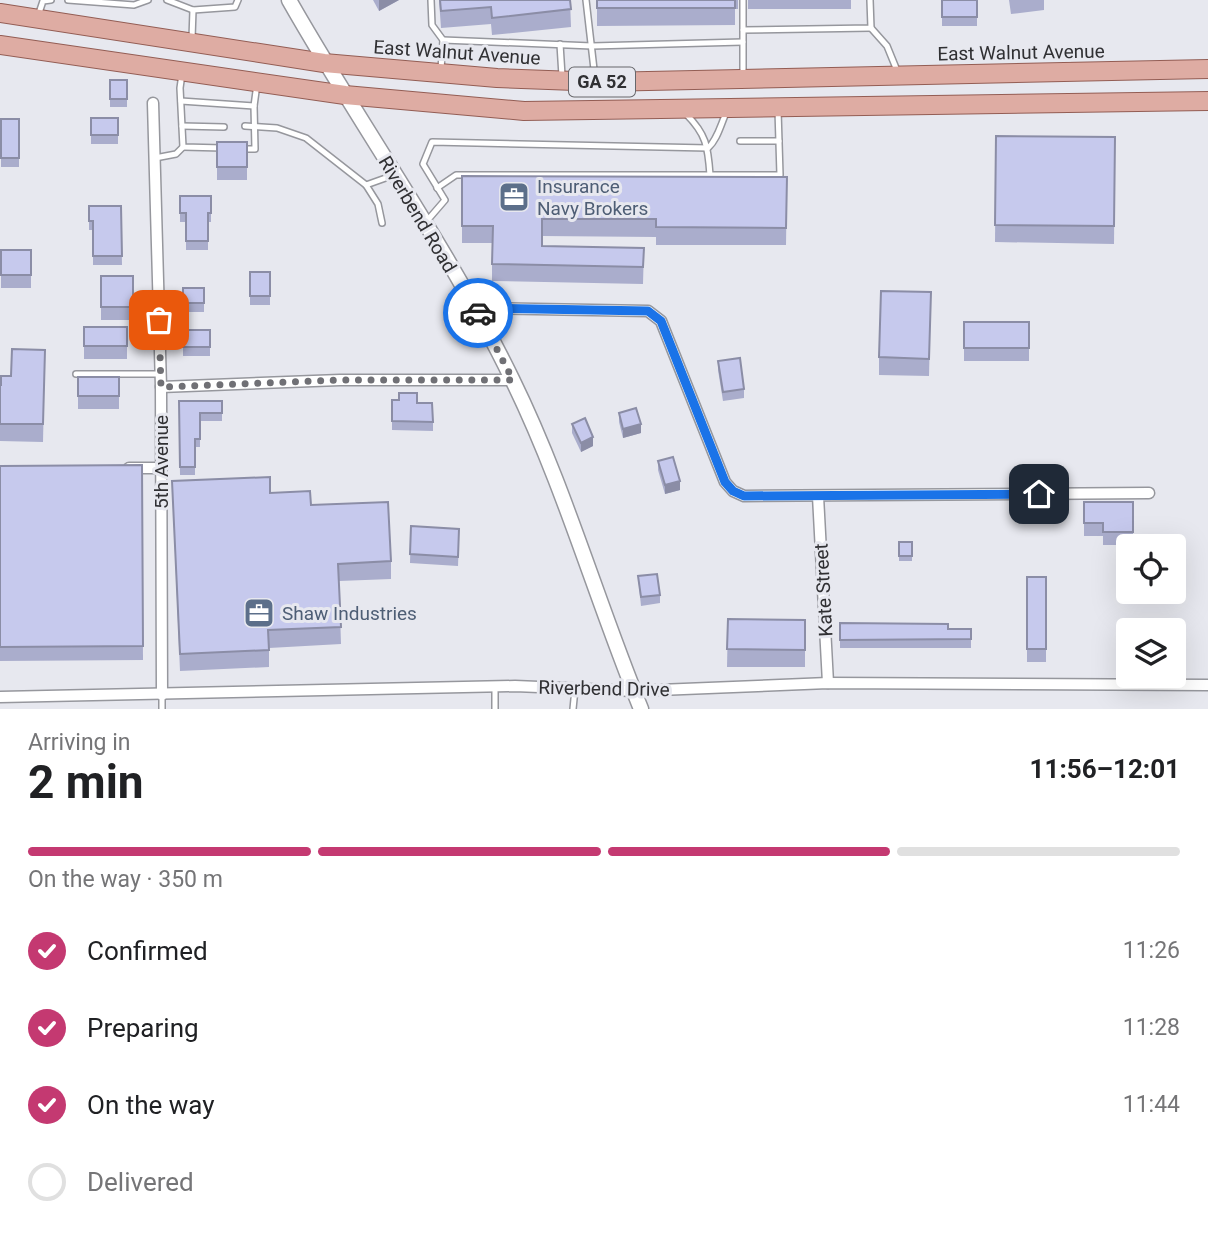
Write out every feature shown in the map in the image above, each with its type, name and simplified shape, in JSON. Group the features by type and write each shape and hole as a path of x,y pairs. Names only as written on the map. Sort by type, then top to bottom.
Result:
{"main road":[{"name":"East Walnut Avenue","path":"0,13 324,63 563,80 1208,69"},
{"name":"GA 52","path":"0,45 345,95 524,111 1208,101"},
{"path":"1169,69 1169,102"}],"street":[{"name":"Riverbend Road","path":"289,0 324,63 475,308 513,380 570,514 641,709"},
{"name":"5th Avenue","path":"153,103 161,374 162,695"},
{"path":"475,308 648,311 661,321 725,482 733,491 744,496 1149,494"},
{"path":"161,387 340,380 513,380"},
{"path":"121,468 162,468"},
{"name":"Kate Street","path":"818,496 828,683"},
{"name":"Riverbend Drive","path":"0,697 495,687 634,691 828,683 1208,685"}],"lane":[{"path":"37,19 42,0 51,0"},
{"path":"68,0 134,5 148,0"},
{"path":"167,0 193,10 235,7 238,0"},
{"path":"431,0 432,25 443,40 440,73"},
{"path":"586,0 595,81"},
{"path":"743,0 743,79"},
{"path":"870,0 871,28 887,46 899,75"},
{"path":"192,42 193,10"},
{"path":"743,30 871,28"},
{"path":"443,40 592,46 743,42"},
{"path":"561,44 563,80"},
{"path":"182,71 180,88 183,147"},
{"path":"155,158 176,154 183,147 255,149 254,106 257,82"},
{"path":"181,101 254,106"},
{"path":"438,188 456,175 780,175 778,107"},
{"path":"424,225 445,200 423,164 432,142 708,148 715,142 729,108"},
{"path":"682,110 700,128 708,148 710,175"},
{"path":"182,126 224,127"},
{"path":"245,126 277,128 306,138 366,185 378,204 382,223"},
{"path":"740,141 779,141"},
{"path":"366,185 394,175"},
{"path":"76,374 161,374"},
{"path":"495,687 495,709"},
{"path":"573,709 575,689"},
{"path":"162,695 162,709"}],"building":[{"path":"440,0 570,0 571,9 492,18 491,7 441,11"},
{"path":"597,0 735,0 735,8 597,8"},
{"path":"942,0 977,0 977,17 942,17"},
{"path":"110,80 127,80 127,99 110,99"},
{"path":"91,118 118,118 118,135 91,135"},
{"path":"1,119 19,119 19,158 1,158"},
{"path":"996,136 1115,137 1114,226 995,225"},
{"path":"217,142 247,142 247,167 217,167"},
{"path":"462,176 787,177 786,228 656,227 656,219 542,219 542,246 644,248 643,267 492,264 493,226 462,226"},
{"path":"180,196 211,196 208,241 186,241 186,213 180,213"},
{"path":"89,206 121,206 122,256 93,256 93,221 89,221"},
{"path":"1,250 31,250 31,275 1,275"},
{"path":"250,272 270,272 270,296 250,296"},
{"path":"101,276 133,276 133,307 101,307"},
{"path":"183,288 204,288 204,303 183,303"},
{"path":"881,291 931,292 929,359 879,357"},
{"path":"964,322 1029,322 1029,348 964,348"},
{"path":"84,327 127,327 127,346 84,346"},
{"path":"183,330 210,330 210,347 183,347"},
{"path":"12,349 45,350 43,424 0,424 1,376 11,376"},
{"path":"740,358 744,389 723,392 718,361"},
{"path":"78,377 119,377 119,396 78,396"},
{"path":"399,393 417,393 417,403 432,403 433,422 392,421 392,400 399,400"},
{"path":"179,401 222,401 222,413 200,413 200,439 195,439 195,467 180,467"},
{"path":"636,408 641,424 623,429 619,413"},
{"path":"585,418 593,437 581,443 572,424"},
{"path":"673,457 680,481 665,485 658,461"},
{"path":"142,465 143,646 0,647 0,466"},
{"name":"Shaw Industries","path":"270,477 270,493 310,491 311,505 388,502 391,561 338,564 341,627 268,630 269,650 180,654 172,481"},
{"path":"1084,502 1133,502 1133,532 1103,532 1103,523 1084,523"},
{"path":"411,526 459,529 458,557 410,554"},
{"path":"899,542 912,542 912,556 899,556"},
{"path":"657,574 660,595 641,597 638,576"},
{"path":"1027,577 1046,577 1046,649 1027,649"},
{"path":"728,619 805,620 805,650 727,649"},
{"path":"840,623 948,624 948,629 971,629 971,639 840,640"}],"way so far":[{"path":"159,320 161,387 340,380 513,380 478,313"}],"place":[{"name":"Insurance Navy Brokers","path":"514,197"},
{"name":"Shaw Industries","path":"259,613"}],"route":[{"path":"478,313 475,308 648,311 661,321 725,482 733,491 744,496 1039,494"}]}
